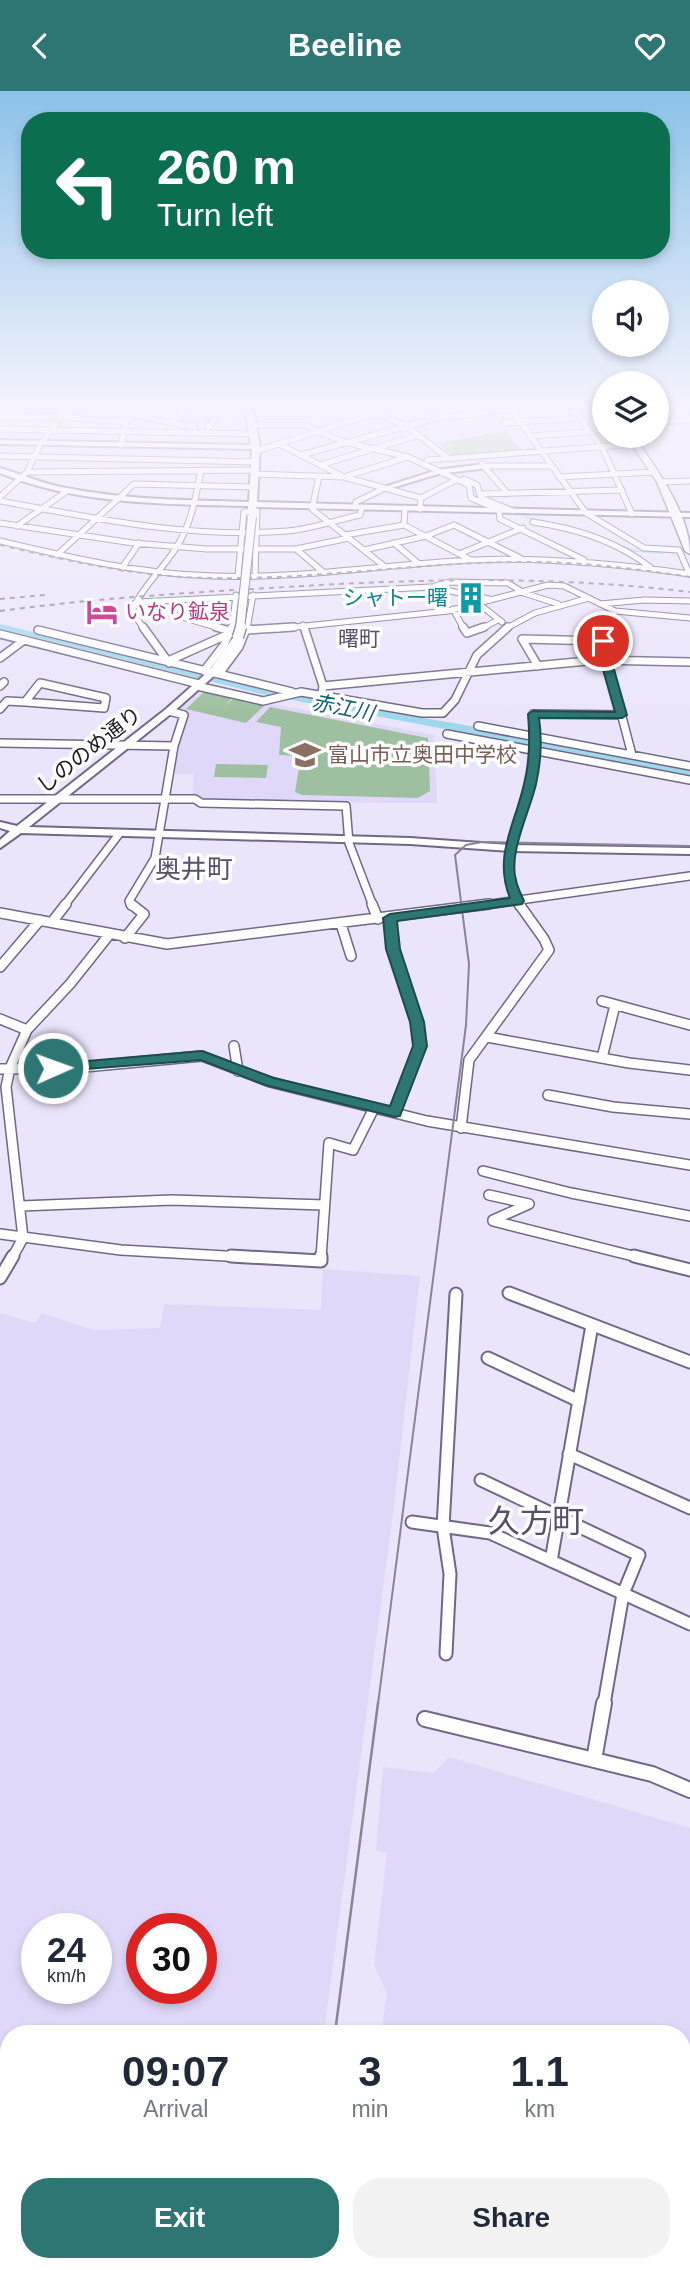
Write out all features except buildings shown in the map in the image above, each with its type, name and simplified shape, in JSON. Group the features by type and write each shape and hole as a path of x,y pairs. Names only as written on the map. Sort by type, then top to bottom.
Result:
{"main road":[{"path":"674,511 686,533 686,553"}],"street":[{"path":"17,526 37,511"},
{"path":"55,511 156,528 288,531 360,515 359,511"},
{"path":"57,555 104,511"},
{"path":"169,662 132,611 135,603 177,547 192,511"},
{"path":"238,576 244,512 249,511"},
{"path":"234,634 243,617 251,511"},
{"path":"255,511 255,575"},
{"path":"314,511 384,566"},
{"path":"404,525 405,511"},
{"path":"453,511 454,525"},
{"path":"499,511 500,519 588,562"},
{"path":"509,511 690,515"},
{"path":"533,521 535,511"},
{"path":"586,513 644,548 679,550 686,553"},
{"path":"459,554 489,543 533,521 575,530 632,554 650,568"},
{"path":"0,523 139,543 241,550 296,549 404,525 471,560"},
{"path":"364,550 426,536 454,525 524,560"},
{"path":"0,541 122,568 159,573 238,576 471,560 588,562 689,573 686,553"},
{"path":"122,568 139,543"},
{"path":"394,543 419,564"},
{"path":"296,549 322,571"},
{"path":"632,554 686,553"},
{"path":"642,554 665,570"},
{"path":"135,603 236,595 431,587 449,582 508,583 524,593 558,605"},
{"path":"169,662 247,631 453,610 548,585 564,586 615,611 690,618"},
{"path":"431,587 494,600"},
{"path":"234,634 236,595"},
{"path":"206,678 236,655 247,631 253,595"},
{"path":"0,634 206,678 433,714 443,713 452,705 481,648 509,625 558,605 590,598"},
{"path":"600,604 644,600 690,601"},
{"path":"135,603 234,634"},
{"path":"479,604 498,620 509,625"},
{"path":"453,610 467,633 498,620"},
{"path":"615,611 610,625 603,633 605,659 632,755"},
{"path":"303,625 323,686 322,696"},
{"path":"38,630 169,662 270,700 291,692"},
{"name":"しののめ通り","path":"0,845 169,711 206,678 234,634"},
{"path":"538,666 522,639 603,641"},
{"path":"0,658 24,640"},
{"path":"323,686 605,659 690,662"},
{"path":"0,709 3,701 24,703 104,708 106,698 40,683 24,703"},
{"path":"125,938 144,914 132,907 129,901 155,858 174,746 184,715 169,711"},
{"path":"461,1128 469,1060 549,950 548,941 530,922 509,880 512,844 531,783 535,743 533,714 622,715"},
{"path":"478,726 535,743 690,781"},
{"path":"447,734 632,755 690,766"},
{"path":"0,743 174,746"},
{"path":"0,799 195,799 201,803 345,806 349,840 378,919"},
{"path":"0,825 18,830 119,834 690,851"},
{"path":"52,922 119,834"},
{"path":"512,844 690,842"},
{"path":"0,913 167,944 390,918 690,876"},
{"path":"390,918 393,949 417,1022 420,1046 395,1112"},
{"path":"0,967 40,920"},
{"path":"341,924 351,956"},
{"path":"0,1278 23,1238 5,1069 27,1030 70,985 109,935"},
{"path":"602,1001 690,1025"},
{"path":"602,1058 615,1005"},
{"path":"0,1019 27,1030"},
{"path":"487,1037 602,1058 690,1070"},
{"path":"234,1046 238,1071"},
{"path":"5,1069 74,1068 202,1056 238,1071 374,1108 461,1128 690,1165"},
{"path":"548,1095 613,1107 690,1114"},
{"path":"0,1234 121,1249 321,1261 329,1143 353,1150 374,1108"},
{"path":"483,1171 571,1193 690,1216"},
{"path":"489,1195 529,1204 493,1220 690,1270"},
{"path":"21,1206 169,1198 262,1200 324,1205"},
{"path":"509,1293 690,1361"},
{"path":"446,1654 450,1574 443,1527 456,1294"},
{"path":"551,1561 592,1325"},
{"path":"488,1358 579,1401"},
{"path":"569,1454 690,1508"},
{"path":"481,1480 639,1555 624,1594 594,1759"},
{"path":"412,1522 490,1533 690,1624"},
{"path":"425,1719 652,1774 690,1790"}],"shaded area":[{"name":"富山市立奥田中学校","path":"203,690 434,735 437,803 208,802 192,797 194,774 172,774 187,716 180,709"},
{"path":"323,1269 420,1276 394,1506 325,2025 0,2025 0,1313 35,1323 42,1313 93,1330 160,1328 164,1304 321,1310"},
{"path":"449,1757 690,1828 690,2025 382,2025 387,1993 374,1965 387,1853 376,1850 383,1767 434,1773"}],"green space":[{"path":"205,691 233,697 224,707 234,698 265,705 246,723 186,709"},
{"path":"270,707 428,738 430,791 418,798 302,795 295,792 301,756 279,755 281,727 256,722"},
{"path":"216,764 268,765 266,778 214,777"}],"water":[{"name":"赤江川","path":"0,624 333,703 465,725 690,770 690,776 261,694 0,629"}],"waterway":[{"path":"513,512 536,520"},
{"path":"623,547 635,551 662,553"}],"tram line":[{"path":"378,1704 466,1025 469,964 455,855 466,845 482,842 690,846"},
{"path":"336,2025 378,1703"}],"railway":[{"path":"0,545 104,567 182,577 248,578 439,565 538,562 603,566 690,577"},
{"path":"0,611 169,594 428,581 585,583 690,592"},
{"path":"0,599 45,595"}],"place":[{"name":"シャトー曙","path":"471,598"},
{"name":"いなり鉱泉","path":"102,612"},
{"name":"富山市立奥田中学校","path":"305,755"}],"district":[{"name":"曙町","path":"359,639"},
{"name":"奥井町","path":"194,869"},
{"name":"久方町","path":"536,1521"}],"route":[{"path":"53,1068 202,1056 270,1082 395,1112 420,1046 417,1022 393,949 390,918 518,901 509,880 508,869 514,836 531,783 536,737 533,714 622,715 605,659 603,641"}]}
